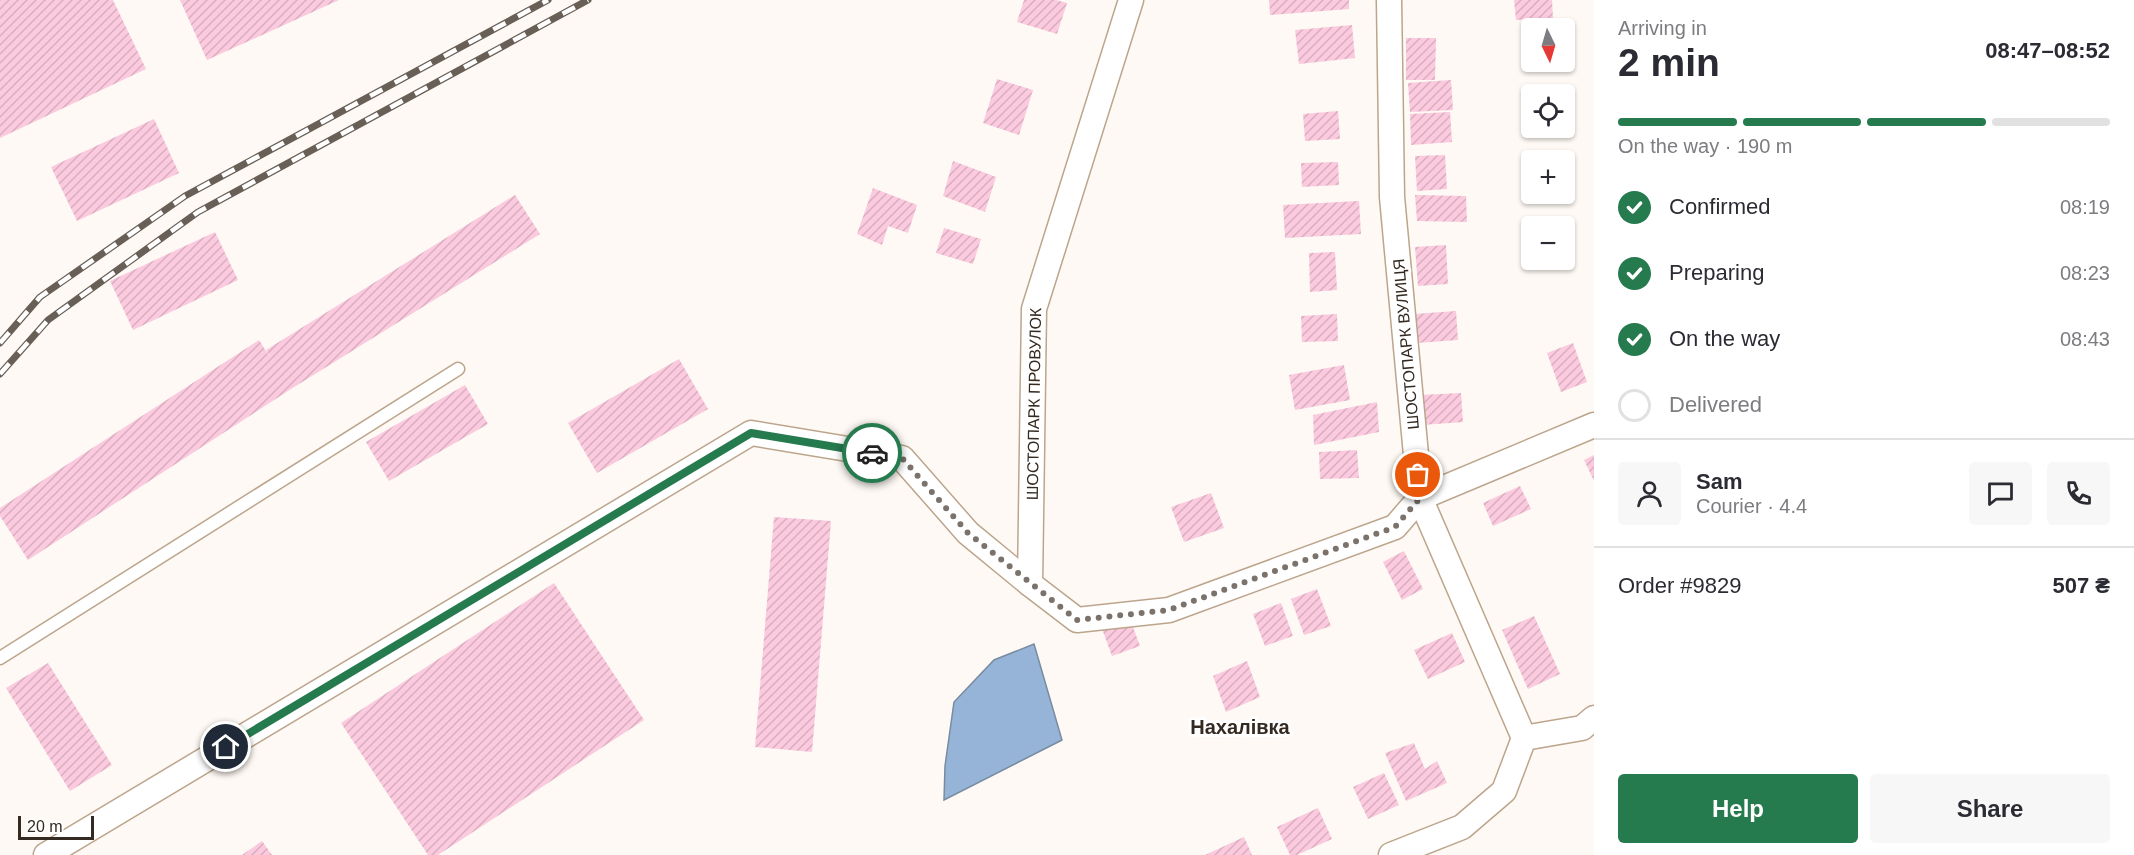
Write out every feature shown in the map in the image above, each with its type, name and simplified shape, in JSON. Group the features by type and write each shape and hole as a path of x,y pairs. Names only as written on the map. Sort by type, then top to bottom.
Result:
{"street":[{"name":"ШОСТОПАРК ПРОВУЛОК","path":"1030,584 1034,309 1131,0"},
{"name":"ШОСТОПАРК ВУЛИЦЯ","path":"1389,0 1392,197 1420,498 1524,738"},
{"path":"46,855 751,433 902,458 968,533 1077,620 1169,610 1395,527 1420,498 1594,425"},
{"path":"1391,855 1462,827 1504,791 1524,738 1582,728 1594,718"}],"lane":[{"path":"0,658 458,369"}],"water":[{"path":"1034,644 1062,740 944,800 945,766 954,702 994,660"}],"building":[{"path":"0,0 113,0 146,69 0,138"},
{"path":"180,0 339,0 207,60"},
{"path":"1024,0 1056,0 1067,3 1057,34 1017,22"},
{"path":"1269,0 1349,0 1349,9 1270,15"},
{"path":"1514,0 1552,0 1553,18 1516,20"},
{"path":"1352,25 1355,58 1299,64 1295,30"},
{"path":"1406,38 1436,38 1435,80 1406,80"},
{"path":"997,79 1033,90 1019,135 983,123"},
{"path":"1451,80 1453,110 1410,112 1408,83"},
{"path":"1338,111 1340,139 1305,141 1303,114"},
{"path":"1450,112 1452,142 1411,145 1410,114"},
{"path":"154,119 179,173 77,221 51,167"},
{"path":"1445,155 1447,189 1417,191 1415,156"},
{"path":"953,161 996,177 985,212 943,196"},
{"path":"1338,162 1339,185 1302,187 1301,163"},
{"path":"873,188 917,205 908,233 888,226 882,245 857,234"},
{"path":"515,195 540,234 291,389 28,560 0,516 0,508 259,340 271,359 266,350"},
{"path":"1415,195 1466,196 1467,222 1417,221"},
{"path":"1359,201 1361,234 1285,238 1283,205"},
{"path":"944,228 981,239 973,264 936,253"},
{"path":"215,232 238,280 133,330 110,281"},
{"path":"1446,245 1448,284 1418,286 1415,247"},
{"path":"1335,252 1337,290 1310,292 1309,253"},
{"path":"1456,311 1458,340 1416,343 1414,314"},
{"path":"1337,314 1338,341 1302,342 1301,316"},
{"path":"1573,343 1587,382 1561,392 1547,353"},
{"path":"679,359 708,409 597,473 568,423"},
{"path":"1344,365 1350,400 1295,410 1289,375"},
{"path":"465,385 488,424 389,481 366,442"},
{"path":"1461,393 1463,422 1422,425 1420,395"},
{"path":"1377,402 1379,432 1314,445 1313,415"},
{"path":"1357,450 1359,478 1320,479 1319,452"},
{"path":"1594,455 1594,481 1584,460"},
{"path":"1520,486 1531,509 1493,526 1483,503"},
{"path":"1211,493 1224,528 1184,542 1171,507"},
{"path":"774,517 831,521 812,752 755,747"},
{"path":"1404,551 1423,589 1402,600 1383,562"},
{"path":"554,583 644,720 438,855 428,855 341,723"},
{"path":"1317,589 1331,626 1304,635 1291,599"},
{"path":"1281,603 1293,636 1265,646 1253,614"},
{"path":"1129,616 1140,646 1112,656 1101,626"},
{"path":"1534,616 1560,674 1528,689 1502,630"},
{"path":"1452,633 1465,662 1428,679 1414,650"},
{"path":"1247,661 1260,697 1226,712 1213,676"},
{"path":"48,663 112,765 70,791 6,688"},
{"path":"1414,743 1425,769 1437,761 1447,783 1406,801 1385,753"},
{"path":"1384,773 1399,805 1368,819 1353,787"},
{"path":"1318,808 1332,839 1297,855 1290,855 1277,827"},
{"path":"1244,837 1252,855 1205,855"},
{"path":"262,841 272,855 242,855"}],"railway":[{"path":"0,343 40,297 185,196 548,0"},
{"path":"0,374 48,320 198,212 588,0"}],"way so far":[{"path":"872,453 902,458 968,533 1077,620 1169,610 1395,527 1420,498 1418,475"}],"district":[{"name":"Нахалівка","path":"1240,727"}],"route":[{"path":"226,747 751,433 872,453"}]}
